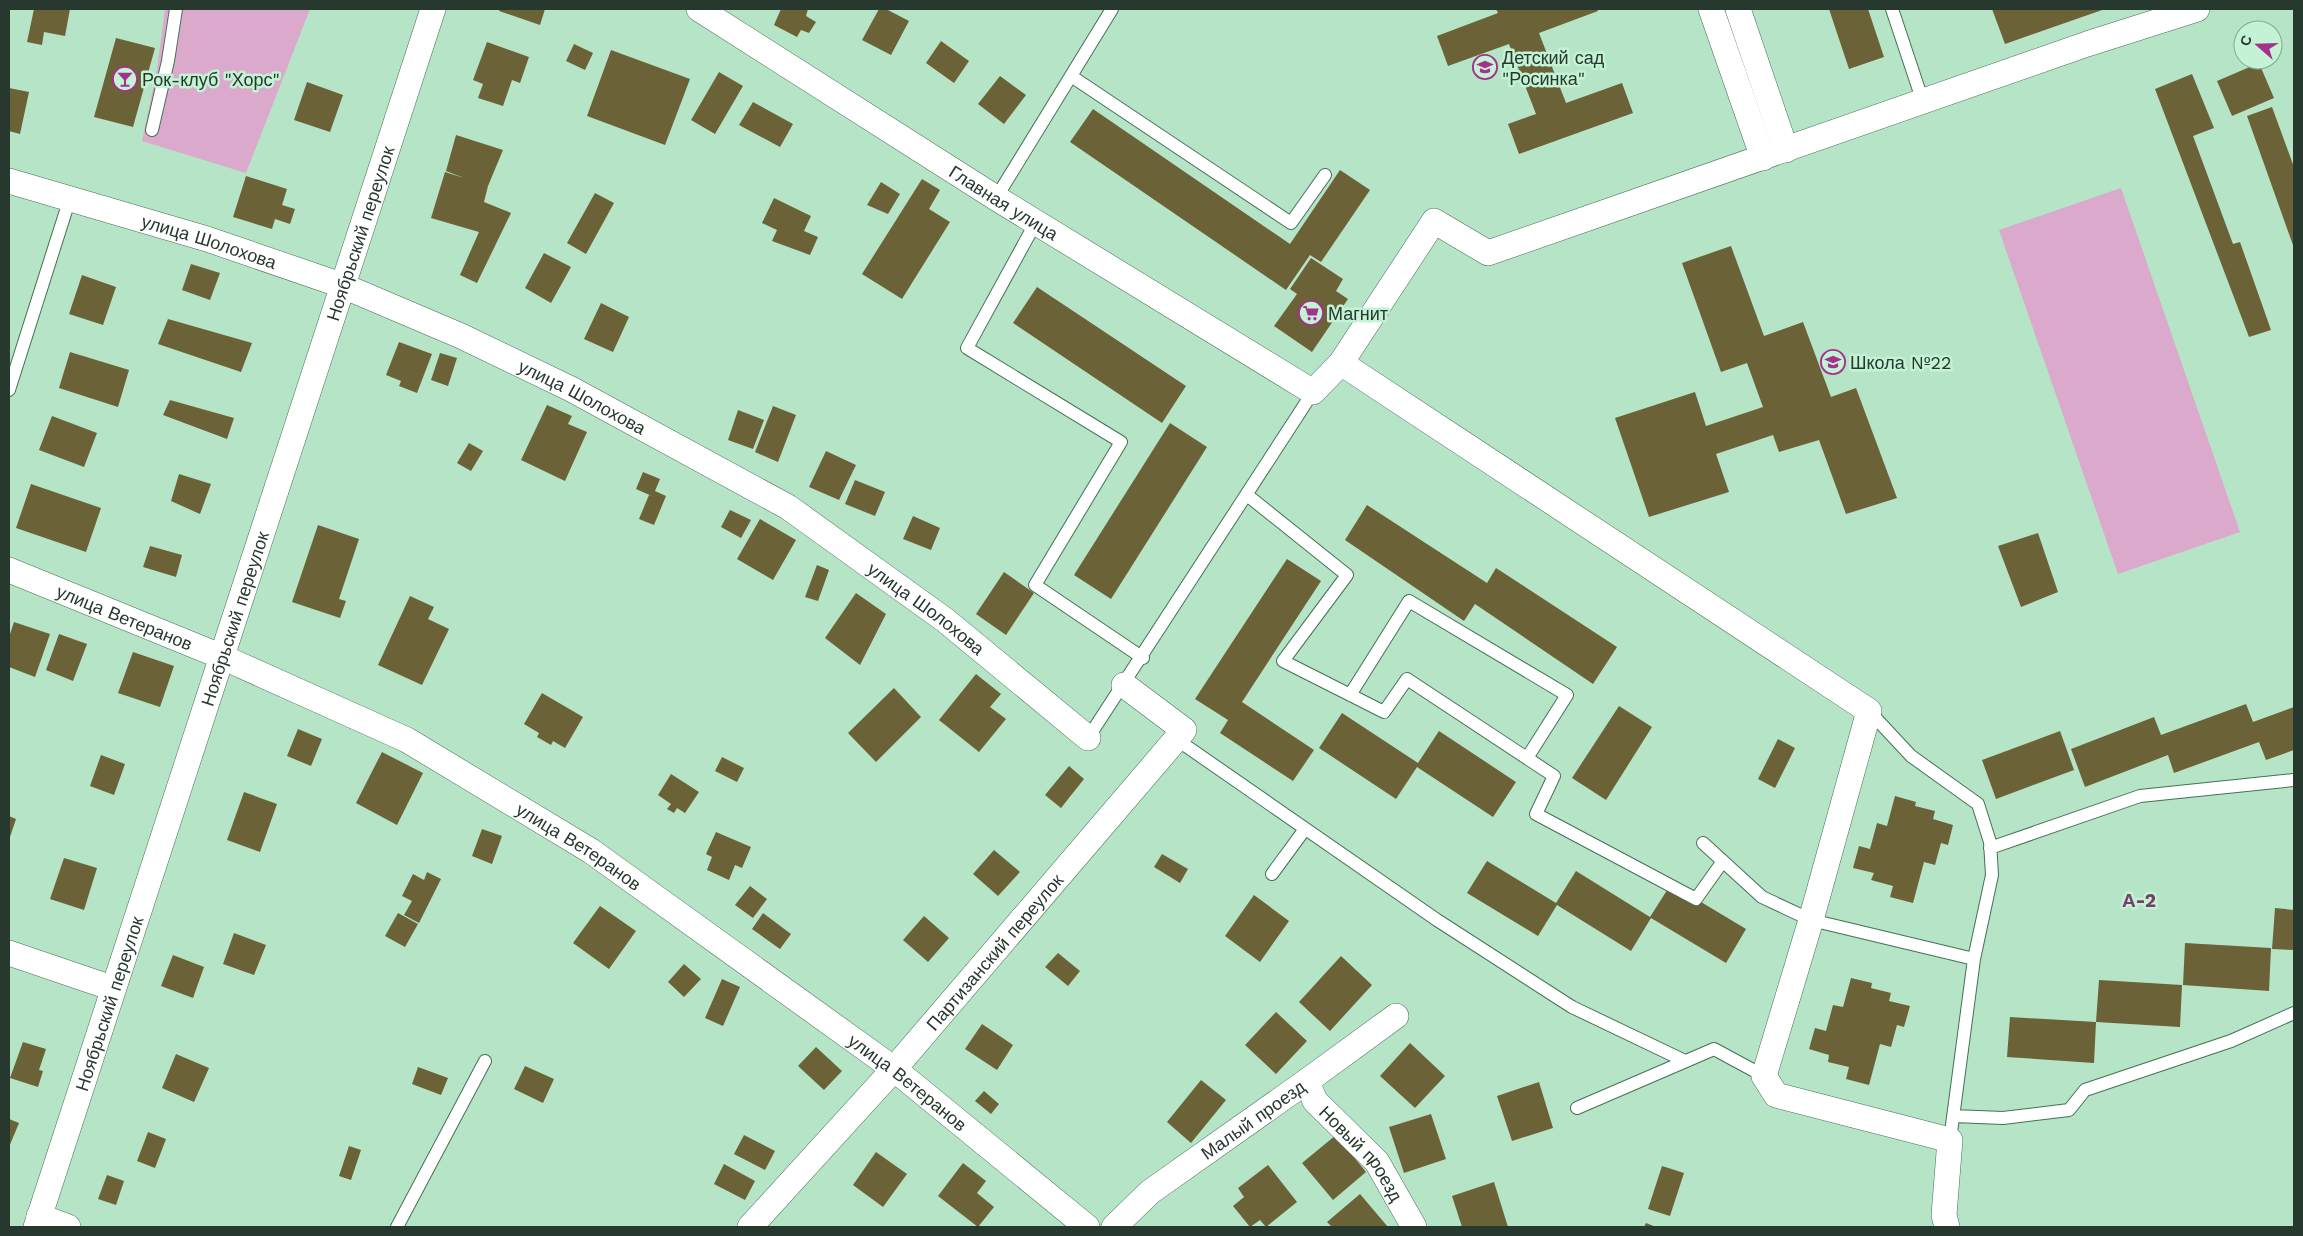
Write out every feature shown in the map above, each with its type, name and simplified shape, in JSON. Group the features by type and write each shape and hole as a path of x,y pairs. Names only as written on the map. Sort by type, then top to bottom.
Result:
{"street":[{"name":"Ноябрьский переулок","path":"37,1222 341,285 433,9"},
{"name":"Главная улица","path":"699,9 996,198 1313,392"},
{"path":"1711,9 1763,158"},
{"path":"1738,9 1786,150"},
{"path":"1313,392 1341,363 1434,221 1488,253 2087,44 2197,9"},
{"name":"улица Шолохова","path":"9,181 207,239 341,285 461,336 571,389 788,507 945,620 1088,738"},
{"path":"1341,363 1869,711 1811,920 1764,1076 1776,1095 1950,1140 1944,1216 1947,1227"},
{"name":"улица Ветеранов","path":"9,570 220,656 407,740 591,851 894,1069 1087,1227"},
{"path":"1124,685 1184,730 1176,739"},
{"name":"Партизанский переулок","path":"750,1227 894,1069 1176,739"},
{"path":"9,953 112,988"},
{"name":"Малый проезд","path":"1114,1227 1150,1192 1308,1081 1396,1016"},
{"name":"Новый проезд","path":"1308,1081 1315,1101 1377,1162 1414,1227"},
{"path":"37,1222 68,1227"}],"lane":[{"path":"152,130 168,61 176,9"},
{"path":"996,198 1112,9"},
{"path":"1892,9 1923,102"},
{"path":"1071,76 1290,223 1325,175"},
{"path":"9,390 70,198"},
{"path":"1036,222 967,348 1121,442 1035,585 1142,658"},
{"path":"1088,738 1142,658 1313,392"},
{"path":"1247,495 1347,575 1283,661 1384,712 1407,679 1554,776 1536,814 1696,899 1723,861"},
{"path":"1350,695 1410,600 1568,695 1527,758"},
{"path":"1869,711 1911,756 1978,804 1990,848 1992,875 1974,959 1950,1140"},
{"path":"1176,739 1437,920 1572,1007 1685,1061"},
{"path":"1990,848 2140,796 2294,780"},
{"path":"1272,874 1305,829"},
{"path":"1704,842 1762,897 1811,920 1974,959"},
{"path":"1953,1116 2003,1118 2069,1110 2085,1090 2231,1041 2294,1013"},
{"path":"1577,1108 1714,1049 1764,1076"},
{"path":"397,1227 485,1061"}],"shaded area":[{"path":"165,9 310,9 246,173 142,141 157,70"},
{"path":"2121,188 2240,532 2118,574 1999,230"}],"building":[{"path":"34,9 70,9 65,36 44,32 42,45 27,42"},
{"path":"500,9 545,9 540,25 499,11"},
{"path":"781,9 808,9 806,16 816,22 809,33 801,30 797,37 774,25"},
{"path":"879,9 886,9 909,21 891,55 862,40"},
{"path":"1496,9 1597,9 1598,11 1539,33 1566,103 1622,83 1633,113 1519,154 1508,124 1536,114 1509,44 1448,66 1437,36 1498,13"},
{"path":"1829,9 1868,9 1884,57 1849,69"},
{"path":"1992,9 2105,9 2005,44"},
{"name":"Рок-клуб \"Хорс\"","path":"116,38 155,48 133,127 94,117"},
{"path":"941,41 969,61 954,83 926,63"},
{"path":"487,42 529,57 520,83 512,80 503,106 478,98 483,84 473,80"},
{"path":"574,44 593,53 585,70 566,61"},
{"path":"611,50 690,79 665,145 587,116"},
{"path":"2243,70 2262,70 2274,98 2232,116 2217,81"},
{"path":"719,72 743,86 715,134 691,120"},
{"path":"2192,74 2214,128 2193,136 2233,244 2240,242 2271,330 2249,337 2155,89"},
{"path":"1000,76 1026,95 1004,124 978,104"},
{"path":"307,82 343,95 330,132 294,120"},
{"path":"9,88 29,92 20,134 9,131"},
{"path":"753,102 793,124 780,147 739,125"},
{"path":"2272,107 2294,167 2294,248 2247,116"},
{"path":"1093,109 1290,244 1340,170 1370,190 1321,262 1310,255 1286,290 1070,142"},
{"path":"456,135 503,150 488,186 484,202 511,213 477,283 460,275 479,232 431,218 445,172 464,178 446,171"},
{"path":"246,176 287,189 282,205 295,209 290,224 275,219 272,229 233,217"},
{"path":"922,179 940,190 929,209 950,222 902,299 862,274"},
{"path":"881,182 900,194 888,214 867,205"},
{"path":"595,193 614,203 586,254 567,243"},
{"path":"774,198 811,216 804,231 818,237 810,255 772,241 777,230 762,223"},
{"path":"1731,246 1764,336 1803,322 1831,397 1856,388 1897,498 1846,514 1819,440 1779,452 1773,435 1716,454 1729,492 1649,517 1615,418 1695,392 1706,426 1763,407 1747,363 1721,372 1682,263"},
{"path":"544,253 571,267 551,303 525,288"},
{"name":"Магнит","path":"1311,258 1343,279 1336,291 1348,299 1312,352 1274,326 1297,294 1290,289"},
{"path":"191,264 220,273 210,300 182,290"},
{"path":"82,275 116,287 103,325 69,314"},
{"path":"1037,287 1186,386 1162,423 1013,323"},
{"path":"601,303 629,317 613,352 584,339"},
{"path":"168,319 252,343 241,372 158,344"},
{"path":"399,342 432,354 417,393 399,386 401,381 386,375"},
{"path":"70,352 129,370 118,407 59,388"},
{"path":"440,353 457,358 448,386 431,380"},
{"path":"170,400 234,418 227,439 163,415"},
{"path":"547,405 572,416 568,424 587,432 565,481 521,460"},
{"path":"773,406 796,415 778,462 755,452"},
{"path":"738,410 764,420 753,449 728,440"},
{"path":"52,416 97,433 84,467 39,450"},
{"path":"1170,423 1207,447 1111,599 1074,575"},
{"path":"469,443 483,451 471,471 457,463"},
{"path":"826,451 856,465 839,500 809,487"},
{"path":"643,472 660,479 655,491 666,496 654,525 639,519 649,495 654,497 636,489"},
{"path":"179,474 211,484 200,514 171,501"},
{"path":"855,480 885,492 875,516 845,504"},
{"path":"31,484 101,508 86,552 16,528"},
{"path":"1367,505 1487,583 1496,568 1617,647 1593,684 1475,604 1464,621 1345,540"},
{"path":"730,510 751,520 741,538 721,527"},
{"path":"913,516 940,528 931,550 903,539"},
{"path":"760,519 796,540 773,580 737,559"},
{"path":"318,525 359,539 339,599 346,601 340,618 292,602"},
{"path":"2038,533 2058,592 2021,607 1998,546"},
{"path":"150,546 182,555 176,577 143,567"},
{"path":"1287,559 1321,581 1242,702 1314,750 1293,781 1220,733 1228,720 1195,699"},
{"path":"817,565 829,570 818,601 805,597"},
{"path":"1004,572 1034,593 1006,635 976,614"},
{"path":"856,593 886,614 860,665 825,638"},
{"path":"410,596 434,607 428,619 449,629 422,685 378,665"},
{"path":"14,622 50,634 35,677 9,667 9,637"},
{"path":"59,634 87,644 73,681 46,670"},
{"path":"133,652 174,666 160,707 118,693"},
{"path":"976,674 1001,694 990,707 1006,719 979,752 939,720"},
{"path":"894,688 921,717 876,762 848,733"},
{"path":"542,693 583,717 565,748 553,741 551,745 537,737 539,733 524,724"},
{"path":"2246,704 2253,722 2294,707 2294,750 2266,760 2259,742 2174,773 2168,755 2085,787 2071,749 2154,717 2161,735"},
{"path":"1619,706 1652,727 1606,800 1572,778"},
{"path":"1342,713 1418,763 1439,731 1516,782 1493,817 1417,767 1396,799 1319,748"},
{"path":"298,729 322,739 311,766 287,756"},
{"path":"2060,731 2074,770 1996,799 1982,760"},
{"path":"1778,739 1795,748 1775,788 1758,779"},
{"path":"382,752 423,773 397,825 356,803"},
{"path":"101,755 125,764 114,795 90,786"},
{"path":"722,757 744,768 737,782 715,771"},
{"path":"1069,766 1084,779 1061,808 1045,795"},
{"path":"671,774 699,792 685,813 677,808 674,813 667,809 671,804 658,795"},
{"path":"244,792 277,804 260,852 227,840"},
{"path":"1895,796 1916,802 1915,806 1935,811 1933,819 1953,825 1948,845 1941,843 1935,865 1924,862 1913,903 1890,897 1893,886 1871,880 1874,873 1853,868 1859,846 1870,849 1877,823 1887,826"},
{"path":"9,816 16,819 9,840"},
{"path":"482,829 502,836 492,864 472,856"},
{"path":"716,832 751,847 742,868 735,865 729,880 707,870 712,857 706,854"},
{"path":"994,850 1020,872 998,896 973,874"},
{"path":"1162,854 1188,869 1180,883 1154,867"},
{"path":"64,858 97,868 84,910 50,899"},
{"path":"1487,861 1556,903 1576,871 1650,917 1671,884 1746,929 1726,963 1651,918 1631,951 1557,905 1538,936 1467,893"},
{"path":"427,872 441,879 419,923 404,915 412,901 402,896 413,874 424,880"},
{"path":"750,886 767,899 753,918 735,905"},
{"path":"1254,895 1289,921 1260,962 1225,936"},
{"path":"600,906 636,931 609,969 573,943"},
{"path":"2275,908 2294,910 2294,950 2272,949"},
{"path":"398,913 418,924 405,947 385,936"},
{"path":"763,913 791,934 780,949 752,929"},
{"path":"924,916 949,938 928,962 903,940"},
{"path":"234,933 266,945 254,975 223,964"},
{"path":"2185,943 2271,948 2269,991 2183,985"},
{"path":"1058,953 1080,971 1068,986 1045,967"},
{"path":"173,955 204,967 193,998 161,986"},
{"path":"1341,956 1372,985 1330,1031 1299,1002"},
{"path":"684,964 701,979 684,997 668,982"},
{"path":"1851,978 1872,983 1871,988 1891,993 1889,1001 1910,1006 1904,1027 1897,1025 1891,1047 1880,1044 1869,1085 1846,1079 1849,1067 1828,1062 1829,1055 1809,1049 1815,1028 1826,1031 1833,1005 1843,1007"},
{"path":"722,979 740,987 723,1026 705,1018"},
{"path":"2099,980 2182,985 2180,1027 2096,1022"},
{"path":"1276,1012 1307,1041 1276,1074 1245,1045"},
{"path":"2010,1017 2096,1022 2094,1063 2007,1057"},
{"path":"982,1024 1013,1045 997,1070 965,1049"},
{"path":"23,1042 46,1049 39,1070 43,1071 38,1087 10,1078"},
{"path":"1410,1043 1445,1076 1415,1108 1380,1076"},
{"path":"816,1047 842,1071 824,1090 798,1066"},
{"path":"176,1054 209,1068 194,1102 162,1088"},
{"path":"525,1066 554,1079 543,1103 514,1089"},
{"path":"418,1067 448,1078 441,1095 412,1084"},
{"path":"1201,1080 1226,1100 1191,1143 1167,1122"},
{"path":"1539,1082 1553,1128 1512,1141 1497,1096"},
{"path":"984,1091 999,1104 991,1114 975,1101"},
{"path":"1431,1114 1446,1159 1404,1173 1389,1127"},
{"path":"9,1119 19,1123 9,1147"},
{"path":"148,1132 166,1139 155,1168 137,1161"},
{"path":"744,1135 775,1151 765,1170 734,1154"},
{"path":"1336,1135 1366,1172 1333,1200 1302,1163"},
{"path":"349,1146 361,1150 351,1180 339,1176"},
{"path":"876,1152 907,1174 883,1207 853,1185"},
{"path":"963,1163 986,1181 977,1193 994,1207 978,1227 938,1196"},
{"path":"724,1164 755,1181 745,1200 714,1184"},
{"path":"1268,1165 1297,1202 1266,1227 1260,1220 1250,1227 1233,1206 1244,1197 1238,1188"},
{"path":"1662,1166 1684,1173 1670,1216 1648,1209"},
{"path":"107,1175 124,1181 116,1205 98,1199"},
{"path":"1494,1182 1508,1227 1462,1227 1452,1196"},
{"path":"1360,1194 1388,1227 1332,1227 1327,1222"},
{"path":"1646,1223 1656,1227 1644,1227"}],"place":[{"name":"Детский сад \"Росинка\"","path":"1485,67"},
{"name":"Рок-клуб \"Хорс\"","path":"125,79"},
{"name":"Магнит","path":"1311,313"},
{"name":"Школа №22","path":"1833,362"}],"district":[{"name":"А-2","path":"2139,900"}]}
